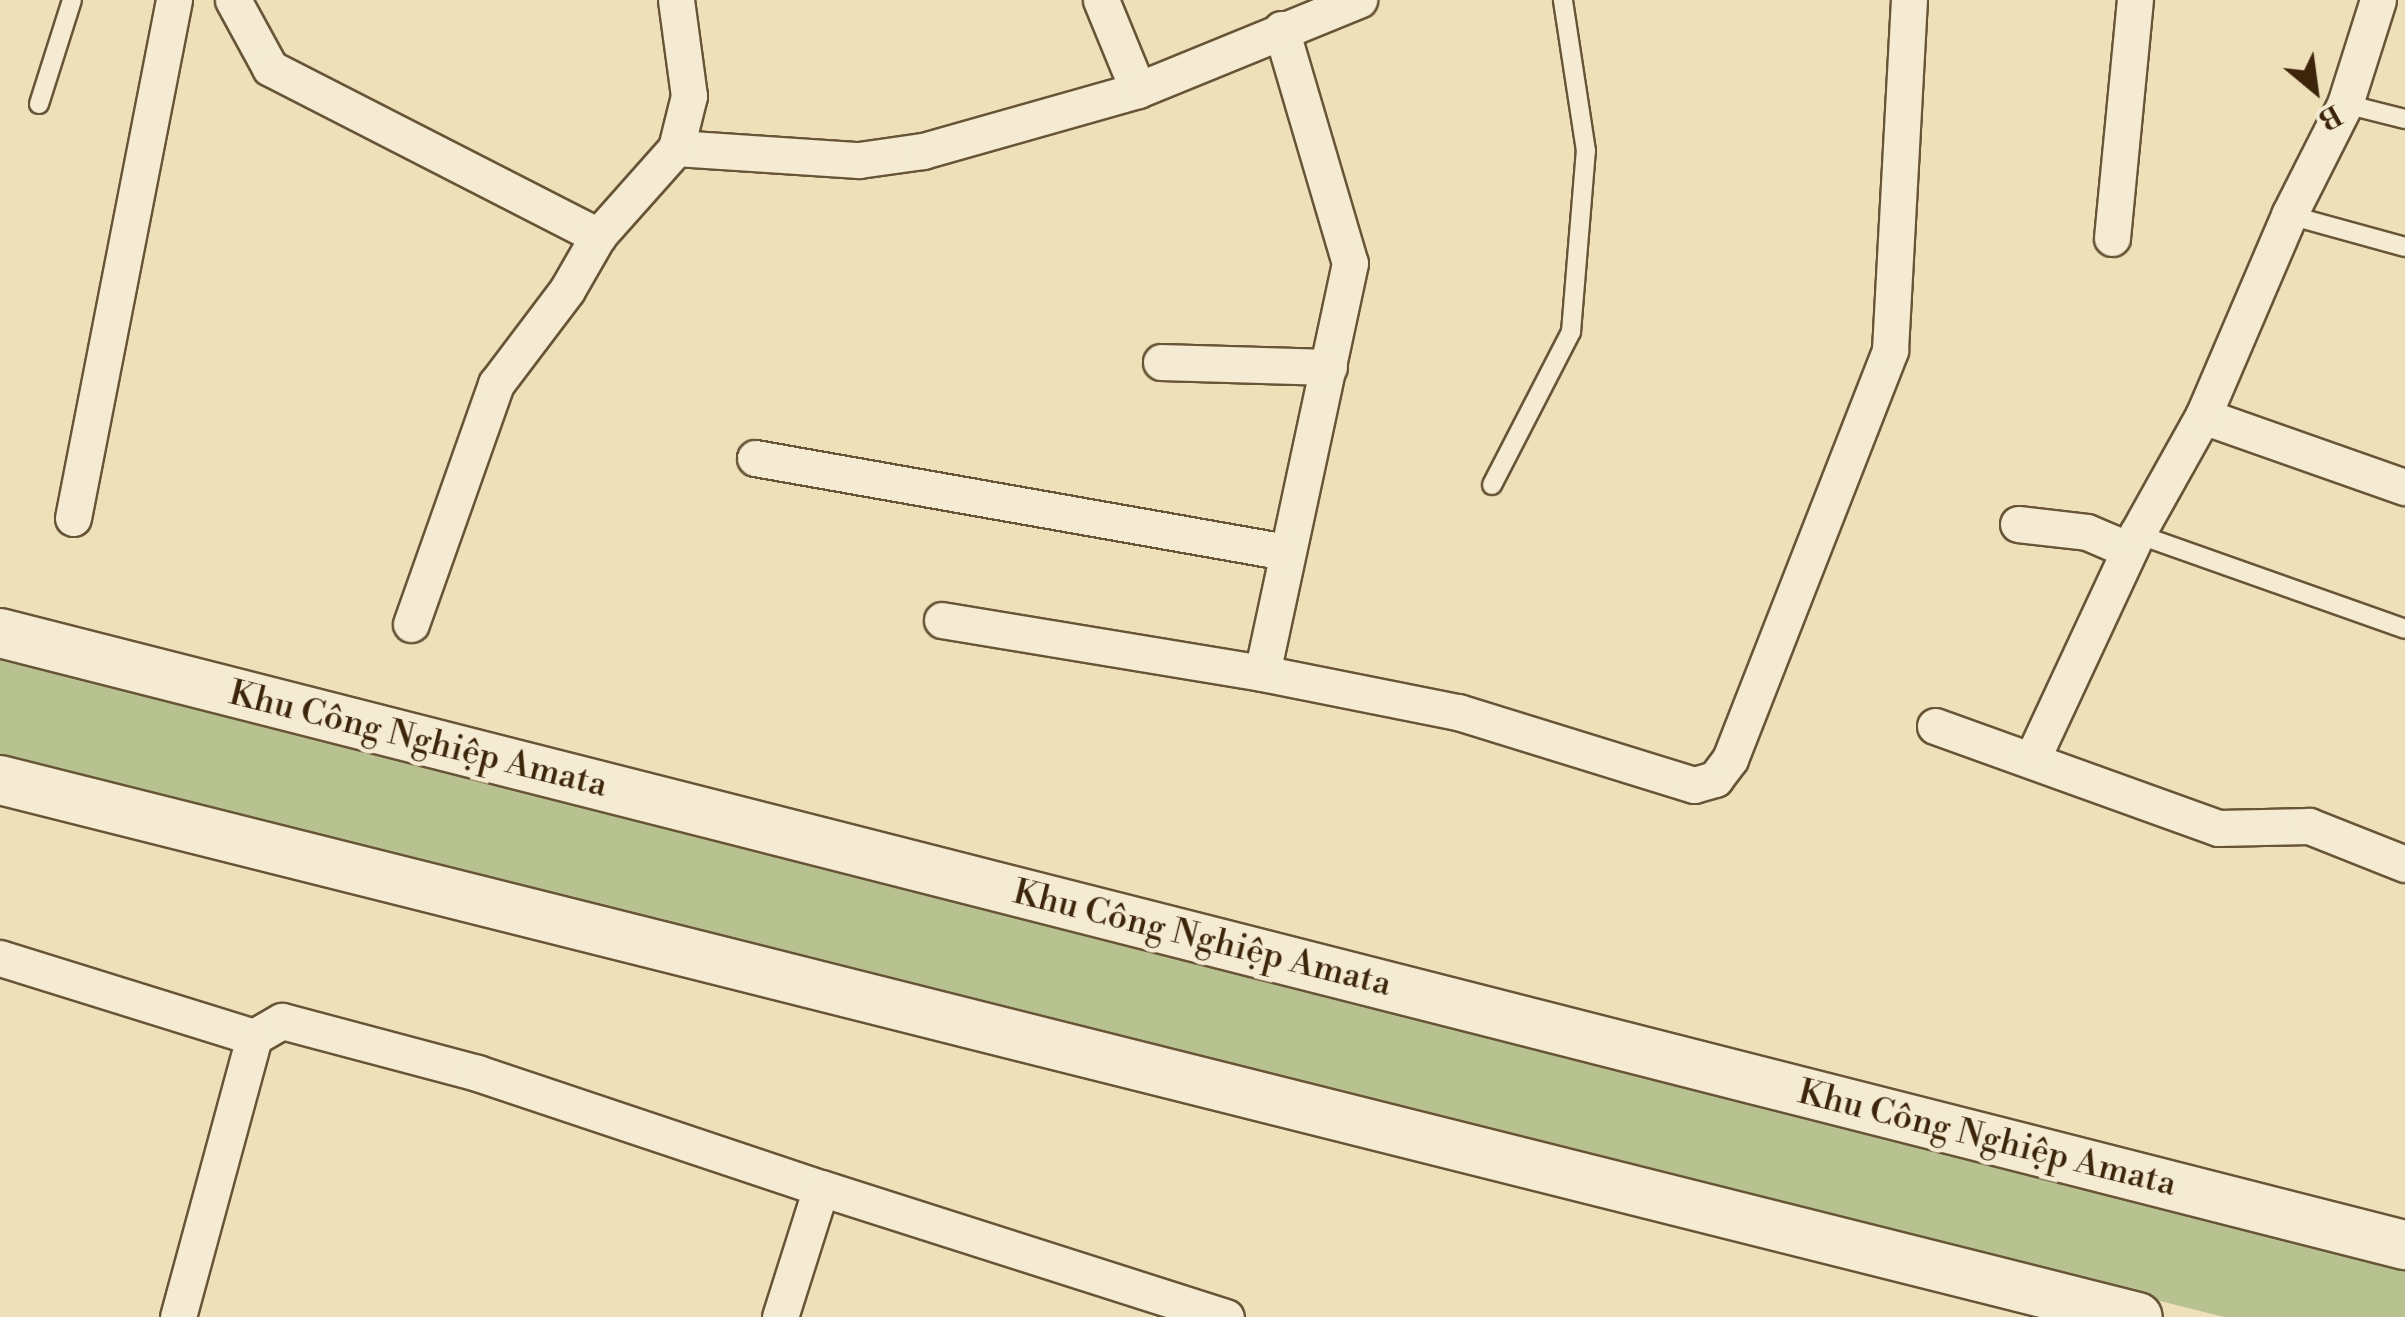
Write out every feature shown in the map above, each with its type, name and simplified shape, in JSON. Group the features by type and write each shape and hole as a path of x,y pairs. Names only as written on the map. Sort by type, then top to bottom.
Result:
{"street":[{"path":"72,518 174,0"},
{"path":"234,0 270,68 598,236"},
{"path":"412,624 496,384 598,236 676,148 689,96 676,0"},
{"path":"1101,0 1138,90"},
{"path":"676,148 859,160 1002,133 1138,90 1359,0"},
{"path":"942,620 1262,674 1458,712 1694,786 1714,779 1730,759 1890,350 1909,0"},
{"path":"2112,238 2135,0"},
{"path":"2032,757 2133,542 2203,416 2289,215 2345,104 2378,0"},
{"path":"1262,674 1350,264 1282,29"},
{"path":"1161,362 1330,367"},
{"path":"2203,416 2405,487"},
{"path":"756,458 1286,552"},
{"path":"2018,524 2133,542"},
{"name":"Khu Công Nghiệp Amata","path":"0,634 2405,1246"},
{"path":"1935,726 2032,757 2218,828 2309,826 2405,864"},
{"path":"0,780 2138,1317"},
{"path":"0,958 254,1037"},
{"path":"178,1317 254,1037 282,1021 477,1074 1226,1317"},
{"path":"780,1317 821,1188"}],"lane":[{"path":"39,104 72,0"},
{"path":"1492,484 1571,332 1586,151 1563,0"},
{"path":"2345,104 2405,120"},
{"path":"2289,215 2405,248"},
{"path":"2133,542 2405,628"}],"green space":[{"path":"0,656 2405,1268 2405,1317 2224,1317 0,758"}]}
